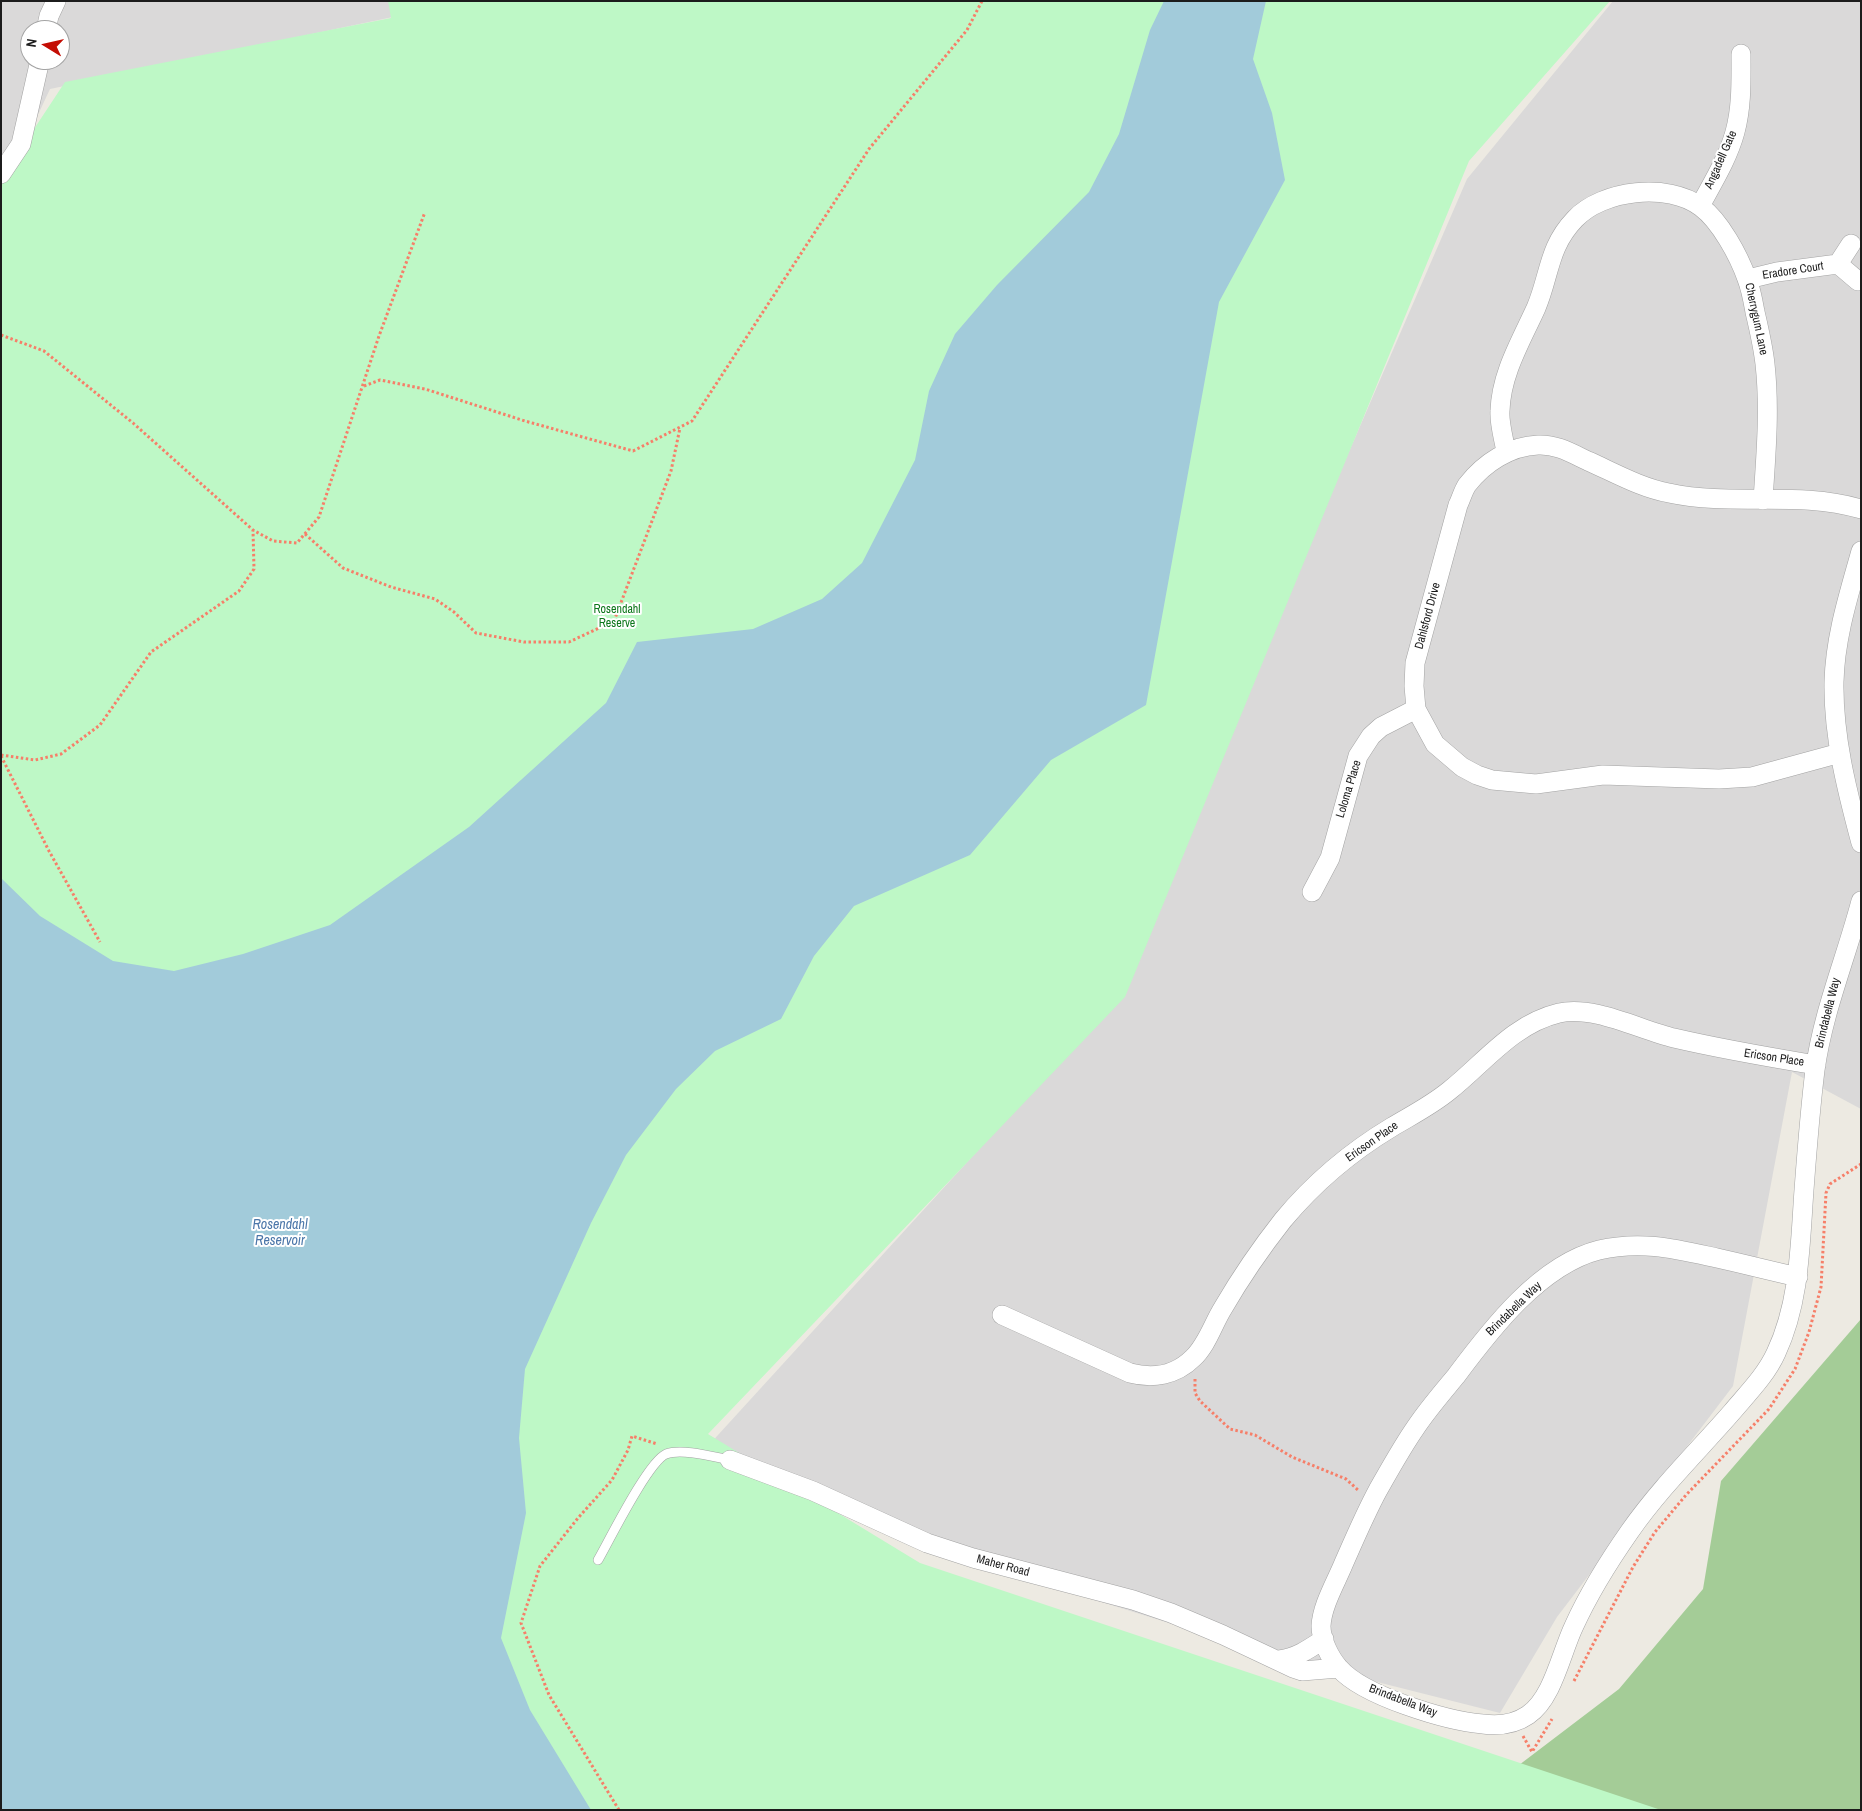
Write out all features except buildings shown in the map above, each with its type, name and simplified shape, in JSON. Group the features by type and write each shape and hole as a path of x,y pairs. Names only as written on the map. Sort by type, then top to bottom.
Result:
{"street":[{"path":"48,20 56,1"},
{"name":"Angadell Gate","path":"1700,206 1716,177 1735,132 1741,93 1741,54"},
{"path":"1,174 21,144 38,70"},
{"name":"Cherrygum Lane","path":"1506,452 1500,413 1502,391 1508,370 1536,307 1554,248 1564,232 1575,218 1602,201 1635,192 1670,195 1686,199 1700,206 1712,217 1730,242 1748,279 1762,342 1767,388 1768,409 1763,500"},
{"name":"Eradore Court","path":"1838,264 1851,244"},
{"name":"Eradore Court","path":"1748,279 1777,272 1838,264 1858,281"},
{"name":"Dahlsford Drive","path":"1840,753 1752,777 1719,779 1603,775 1536,784 1492,780 1477,775 1449,757 1435,744 1416,709 1415,663 1458,505 1466,486 1480,470 1506,452 1524,447 1552,446 1642,485 1667,493 1724,500 1797,498 1822,500 1861,509"},
{"path":"1861,551 1843,614 1834,682 1840,753 1861,843"},
{"name":"Loloma Place","path":"1312,892 1330,858 1358,756 1371,736 1380,727 1416,709"},
{"name":"Brindabella Way","path":"1798,1277 1674,1248 1652,1245 1624,1246 1596,1251 1576,1258 1556,1270 1534,1288 1487,1335 1416,1427 1357,1532 1325,1608 1321,1624 1330,1655 1339,1668 1359,1684 1407,1705 1445,1717 1486,1725 1517,1721 1539,1706 1548,1690 1581,1611 1595,1585 1631,1529 1654,1500 1762,1377 1776,1353 1798,1277 1806,1157 1816,1065 1833,990 1861,901"},
{"name":"Ericson Place","path":"1002,1316 1130,1373 1142,1376 1155,1376 1171,1373 1187,1363 1203,1346 1232,1292 1257,1255 1284,1219 1336,1167 1366,1144 1450,1091 1518,1030 1532,1022 1561,1012 1575,1011 1615,1020 1650,1032 1739,1053 1816,1065"},
{"name":"Maher Road","path":"730,1460 813,1491 927,1543 1006,1567 1133,1600 1171,1613 1302,1671 1339,1668"},
{"path":"1279,1660 1289,1659 1300,1654 1324,1639"}],"lane":[{"path":"598,1560 647,1476 656,1462 664,1455 671,1453 694,1454 730,1460"}],"path":[{"path":"364,386 380,380 425,389 525,421 633,450 692,422 869,149 967,30 982,1"},
{"path":"1,335 44,351 133,424 253,530 273,541 297,543 319,517 379,336 425,212"},
{"path":"305,534 343,568 391,587 436,599 454,612 476,633 524,642 569,642 614,621 671,471 680,428"},
{"path":"1,755 35,760 61,754 100,725 151,652 239,591 254,569 253,530"},
{"path":"1,755 49,851 100,942"},
{"path":"1187,1363 1195,1377 1195,1393 1200,1401 1224,1425 1236,1432 1255,1435 1292,1457 1346,1479 1359,1491 1374,1499"},
{"path":"619,1810 549,1695 521,1623 540,1566 578,1518 612,1480 628,1450 632,1436 654,1443 671,1453"}],"shaded area":[{"path":"1,1 391,1 393,17 50,89 1,194"},
{"path":"1613,1 1861,1 1861,1109 1792,1072 1733,1386 1557,1617 1500,1713 1278,1657 1015,1575 697,1458 1127,987 1225,738 1467,179"}],"green space":[{"name":"Rosendahl Reserve","path":"388,1 1610,1 1469,161 1125,997 708,1434 920,1563 1661,1810 1,1810 1,179 65,82 391,18"},
{"path":"1861,1319 1861,1810 1505,1810 1498,1781 1619,1689 1703,1589 1721,1481"}],"water":[{"name":"Rosendahl Reservoir","path":"1164,1 1266,1 1253,59 1272,113 1285,180 1219,302 1146,705 1051,760 970,855 854,906 814,956 781,1019 715,1051 676,1089 626,1155 591,1223 525,1369 519,1438 526,1513 501,1638 530,1710 591,1810 1,1810 1,878 40,916 113,961 174,971 243,954 330,925 469,827 606,703 637,642 753,629 822,599 862,563 915,460 929,391 955,334 997,285 1089,192 1119,134 1150,30"}]}
